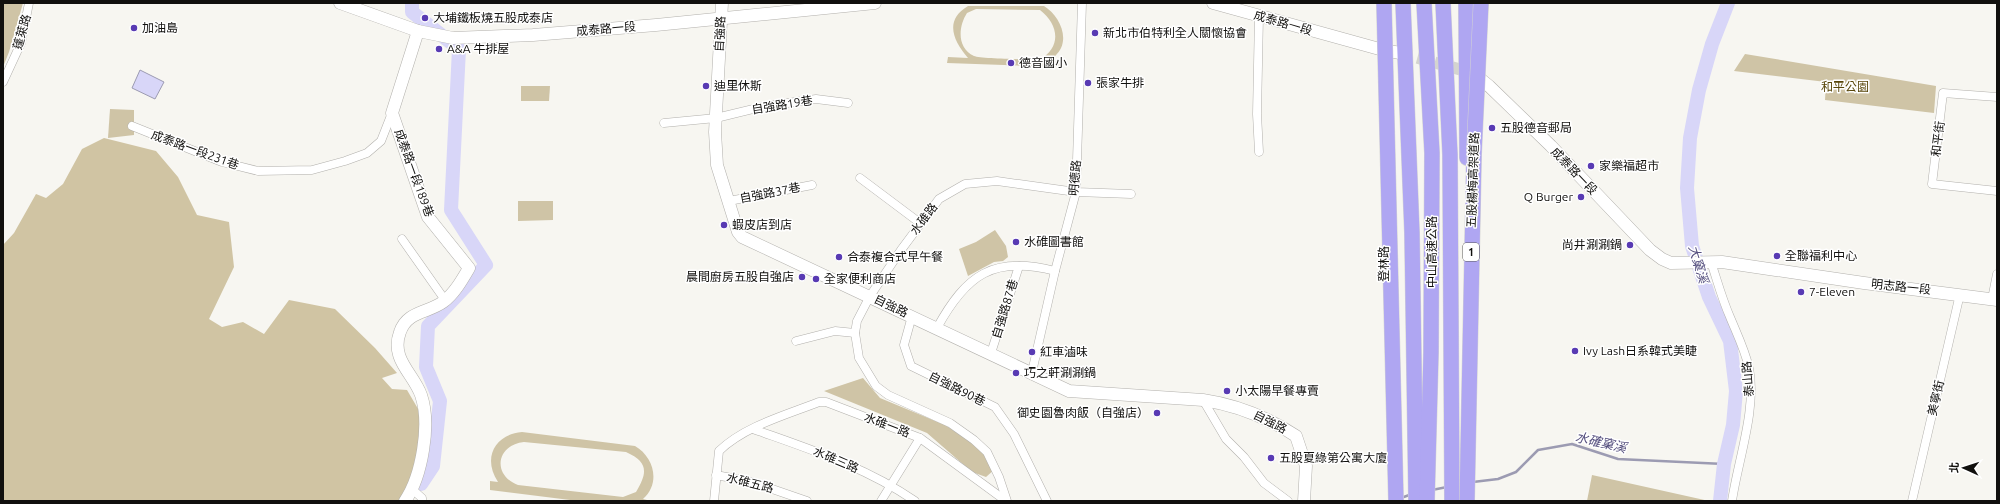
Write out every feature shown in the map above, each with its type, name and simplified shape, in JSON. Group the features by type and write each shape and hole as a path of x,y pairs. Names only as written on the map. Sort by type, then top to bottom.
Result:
{"highway":[{"path":"1384,3 1396,501"},
{"path":"1402,3 1422,481"},
{"name":"中山高速公路","path":"1422,499 1422,481 1432,352 1432,153 1424,3"},
{"name":"中山高速公路","path":"1444,3 1450,155 1456,477 1458,498"},
{"path":"1456,477 1467,195 1468,3"},
{"name":"五股楊梅高架道路","path":"1458,498 1481,3"}],"street":[{"name":"蓬萊路","path":"3,82 20,44 30,3"},
{"name":"成泰路一段","path":"340,3 418,31 453,38 495,37 721,19 876,3"},
{"name":"自強路","path":"722,3 715,132 717,165 738,232 742,237 1032,372 1069,391 1221,402 1277,423 1296,436 1306,466 1304,501"},
{"name":"明德路","path":"1032,372 1055,271 1076,192 1082,3"},
{"name":"成泰路一段","path":"1213,3 1383,50 1403,49"},
{"path":"1259,16 1257,114 1259,152"},
{"name":"成泰路一段189巷","path":"258,171 312,170 345,162 367,153 381,140 392,113 418,31"},
{"name":"登林路","path":"1383,50 1384,292 1389,336 1393,477"},
{"name":"成泰路一段","path":"1473,73 1489,86 1551,146 1650,250 1662,260 1677,264"},
{"name":"和平街","path":"1997,97 1943,93 1932,184 1997,191"},
{"name":"自強路19巷","path":"664,123 716,118 766,106 816,99 848,103"},
{"name":"成泰路一段189巷","path":"392,113 428,217 469,268 445,300 435,307 416,313 407,319 400,331 397,343 399,356 405,370 420,394 425,410 423,454 413,490"},
{"name":"成泰路一段231巷","path":"132,126 222,162 258,171"},
{"path":"860,178 920,223"},
{"name":"水碓路","path":"870,296 920,223 939,199 965,184 997,181 1076,192 1131,194"},
{"name":"自強路37巷","path":"729,201 812,185"},
{"path":"402,239 445,300"},
{"name":"明志路一段","path":"1677,264 1711,262 1743,265 1864,283 1995,299"},
{"name":"泰山路","path":"1711,262 1729,316 1744,347 1749,369 1750,394 1748,421 1732,501"},
{"path":"937,328 956,298 977,276 990,270 1019,266 1035,266 1055,271"},
{"name":"自強路87巷","path":"991,353 1019,266"},
{"path":"1995,299 1997,274"},
{"name":"美寧街","path":"1912,501 1960,294"},
{"name":"水碓一路","path":"870,296 857,321 855,333 859,358 876,386 888,395 950,423 974,440 987,452 999,477 1006,501"},
{"name":"自強路90巷","path":"912,316 904,345 911,366 995,407 1014,434 1047,501"},
{"path":"796,341 835,331 855,333"},
{"path":"1203,400 1226,439 1244,457 1264,483 1288,501"},
{"name":"水碓一路","path":"714,501 719,451 753,428 819,402 826,402 920,438 1006,501"},
{"name":"水碓三路","path":"753,428 829,456 891,485 915,501"},
{"path":"881,501 920,438"},
{"name":"水碓五路","path":"716,475 752,482 807,501"},
{"path":"405,501 413,490 422,498 422,501"}],"green space":[{"path":"3,3 23,3 9,52 3,67"},
{"path":"968,6 1044,6 1049,9 1057,19 1063,36 1063,42 1060,50 1048,62 1061,61 1061,67 947,63 948,57 968,58 958,45 953,31 953,24 960,12","holes":["976,9 1040,10 1051,22 1055,36 1052,49 1039,60 978,57 974,56 964,48 961,31 962,24 967,13"]},
{"name":"和平公園","path":"1745,54 1936,86 1934,113 1825,100 1826,82 1734,71"},
{"path":"521,86 550,86 549,101 521,101"},
{"path":"110,109 134,110 134,135 108,138"},
{"path":"518,201 553,201 553,220 518,221"},
{"path":"995,230 1006,246 1008,257 1003,261 994,262 968,276 959,249 976,242"},
{"path":"863,378 880,398 945,425 971,442 995,469 986,477 972,472 927,433 824,391"},
{"path":"522,432 635,446 642,451 651,463 653,471 652,486 649,493 643,499 651,501 578,501 490,490 490,481 498,482 493,473 491,456 498,442 513,434","holes":["524,442 626,452 639,460 644,468 644,473 643,479 636,492 623,497 518,485 510,480 501,468 503,454 515,444"]},
{"path":"1592,475 1709,501 1587,501"}],"shaded area":[{"path":"104,138 156,151 178,177 197,215 229,222 234,267 209,319 222,327 243,322 264,334 289,300 335,309 375,348 397,373 382,378 392,389 407,390 424,419 406,501 3,501 3,245 14,233 36,194 46,198 63,184 82,149"}],"water":[{"path":"140,70 164,82 155,99 132,88"}],"waterway":[{"path":"412,3 412,12 459,49 451,210 486,265 428,326 426,367 440,401 433,466 421,484"},
{"name":"大窠溪","path":"1720,501 1724,464 1733,425 1736,391 1730,341 1709,297 1692,246 1687,188 1690,138 1699,90 1712,44 1728,3"},
{"name":"水確窠溪","path":"1473,482 1498,479 1516,472 1538,450 1572,444 1618,459 1724,464"},
{"name":"水確窠溪","path":"1432,490 1447,487"},
{"name":"水確窠溪","path":"1401,498 1412,494"}],"tunnel":[{"path":"1400,53 1473,73"}],"place":[{"name":"大埔鐵板燒五股成泰店","path":"425,18"},
{"name":"加油島","path":"134,28"},
{"name":"新北市伯特利全人關懷協會","path":"1095,33"},
{"name":"A&A 牛排屋","path":"439,49"},
{"name":"德音國小","path":"1011,63"},
{"name":"張家牛排","path":"1088,83"},
{"name":"迪里休斯","path":"706,86"},
{"name":"五股德音郵局","path":"1492,128"},
{"name":"家樂福超市","path":"1591,166"},
{"name":"Q Burger","path":"1581,197"},
{"name":"蝦皮店到店","path":"724,225"},
{"name":"水碓圖書館","path":"1016,242"},
{"name":"尚井涮涮鍋","path":"1630,245"},
{"name":"全聯福利中心","path":"1777,256"},
{"name":"合泰複合式早午餐","path":"839,257"},
{"name":"晨間廚房五股自強店","path":"802,277"},
{"name":"全家便利商店","path":"816,279"},
{"name":"7-Eleven","path":"1801,292"},
{"name":"Ivy Lash日系韓式美睫","path":"1575,351"},
{"name":"紅車滷味","path":"1032,352"},
{"name":"巧之軒涮涮鍋","path":"1016,373"},
{"name":"小太陽早餐專賣","path":"1227,391"},
{"name":"御史園魯肉飯（自強店）","path":"1157,413"},
{"name":"五股夏綠第公寓大廈","path":"1271,458"}]}
